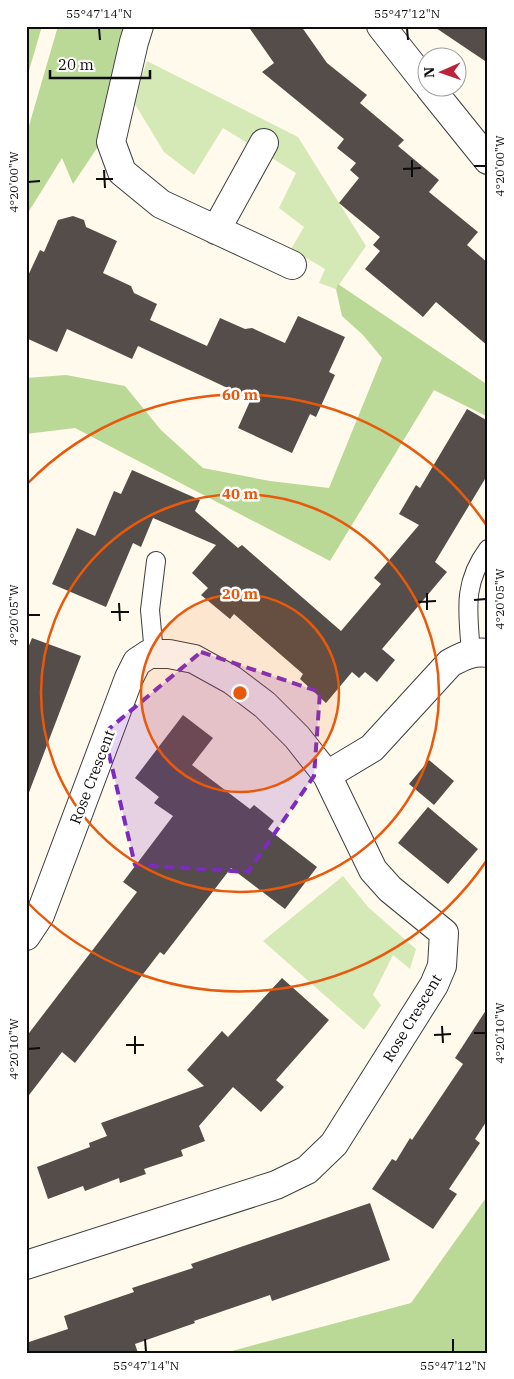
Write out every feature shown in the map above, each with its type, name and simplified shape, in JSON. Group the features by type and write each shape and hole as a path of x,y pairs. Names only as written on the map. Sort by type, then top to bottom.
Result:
{"street":[{"path":"139,26 111,142 122,172 160,204 292,265"},
{"path":"381,26 416,71"},
{"path":"438,98 488,160"},
{"path":"216,230 264,143"},
{"path":"327,775 372,748 450,663 480,653"},
{"name":"Rose Crescent","path":"26,936 40,915 130,678 137,662 149,654 169,654 194,659 232,680 265,705 297,738 327,775 373,870 390,889 444,933 442,966 434,984 334,1144 307,1170 276,1185 26,1265"}],"lane":[{"path":"480,653 467,604 471,581 480,560 488,549"},
{"path":"154,654 150,610 156,561"}],"highlighted area":[{"path":"201,652 320,692 314,776 248,872 135,865 104,733"}],"green space":[{"path":"26,26 42,26 26,81"},
{"path":"58,26 130,26 99,145 73,184 62,158 26,216 26,136"},
{"path":"147,61 298,137 366,246 336,289 319,283 325,269 291,249 304,227 279,208 296,173 223,128 194,175 164,152 133,101"},
{"path":"338,284 488,385 488,417 434,390 330,561 75,428 26,434 26,378 66,375 125,386 161,430 203,468 270,481 329,488 382,358 363,335 342,316 336,289"},
{"path":"343,876 368,907 416,949 410,969 393,955 373,995 381,1005 364,1030 263,941"},
{"path":"488,1195 488,1353 224,1353 411,1303"}],"building":[{"path":"248,26 301,26 327,63 367,95 360,103 404,140 398,146 439,180 429,192 478,232 467,245 488,263 488,346 436,302 423,317 365,269 380,251 373,245 380,237 339,203 359,178 350,170 356,163 337,148 344,139 262,72 274,63"},
{"path":"433,26 488,26 488,63"},
{"path":"73,216 84,220 86,227 117,241 103,273 131,286 134,293 157,304 150,320 207,346 220,318 245,329 252,328 285,343 298,316 345,337 329,372 335,375 316,417 310,414 292,453 238,428 251,399 138,346 132,359 67,329 57,352 26,338 26,280 40,250 44,252 58,220"},
{"path":"467,409 488,421 488,474 435,562 447,572 382,649 395,660 377,682 365,672 359,678 352,672 326,703 300,679 303,674 234,614 230,619 201,595 208,588 192,573 216,545 153,518 141,547 133,543 106,607 52,584 77,528 95,536 114,491 121,494 132,470 200,500 195,511 238,548 242,545 341,631 381,584 374,578 419,525 399,514 416,485 420,488"},
{"path":"32,638 81,656 28,795 26,795 26,653"},
{"path":"183,715 213,738 192,765 250,809 254,805 274,821 268,829 317,867 285,909 231,868 164,955 160,952 75,1063 62,1052 26,1099 26,1037 137,892 123,882 173,816 154,803 159,797 135,778"},
{"path":"429,760 454,781 434,805 409,784"},
{"path":"428,807 478,849 448,884 398,843"},
{"path":"282,978 329,1020 276,1080 284,1087 261,1112 233,1087 199,1126 205,1141 181,1150 183,1156 144,1169 146,1174 120,1183 119,1178 85,1191 83,1186 48,1199 37,1167 90,1147 89,1143 107,1136 101,1123 204,1086 187,1070 222,1031 228,1037"},
{"path":"488,1007 488,1119 475,1139 480,1143 449,1189 457,1194 433,1229 372,1189 392,1159 396,1161 410,1138 412,1140 463,1064 455,1058"},
{"path":"370,1203 390,1260 272,1301 270,1295 194,1321 195,1323 135,1344 138,1353 26,1353 26,1343 68,1329 64,1316 134,1292 132,1288 193,1268 191,1264"}]}
